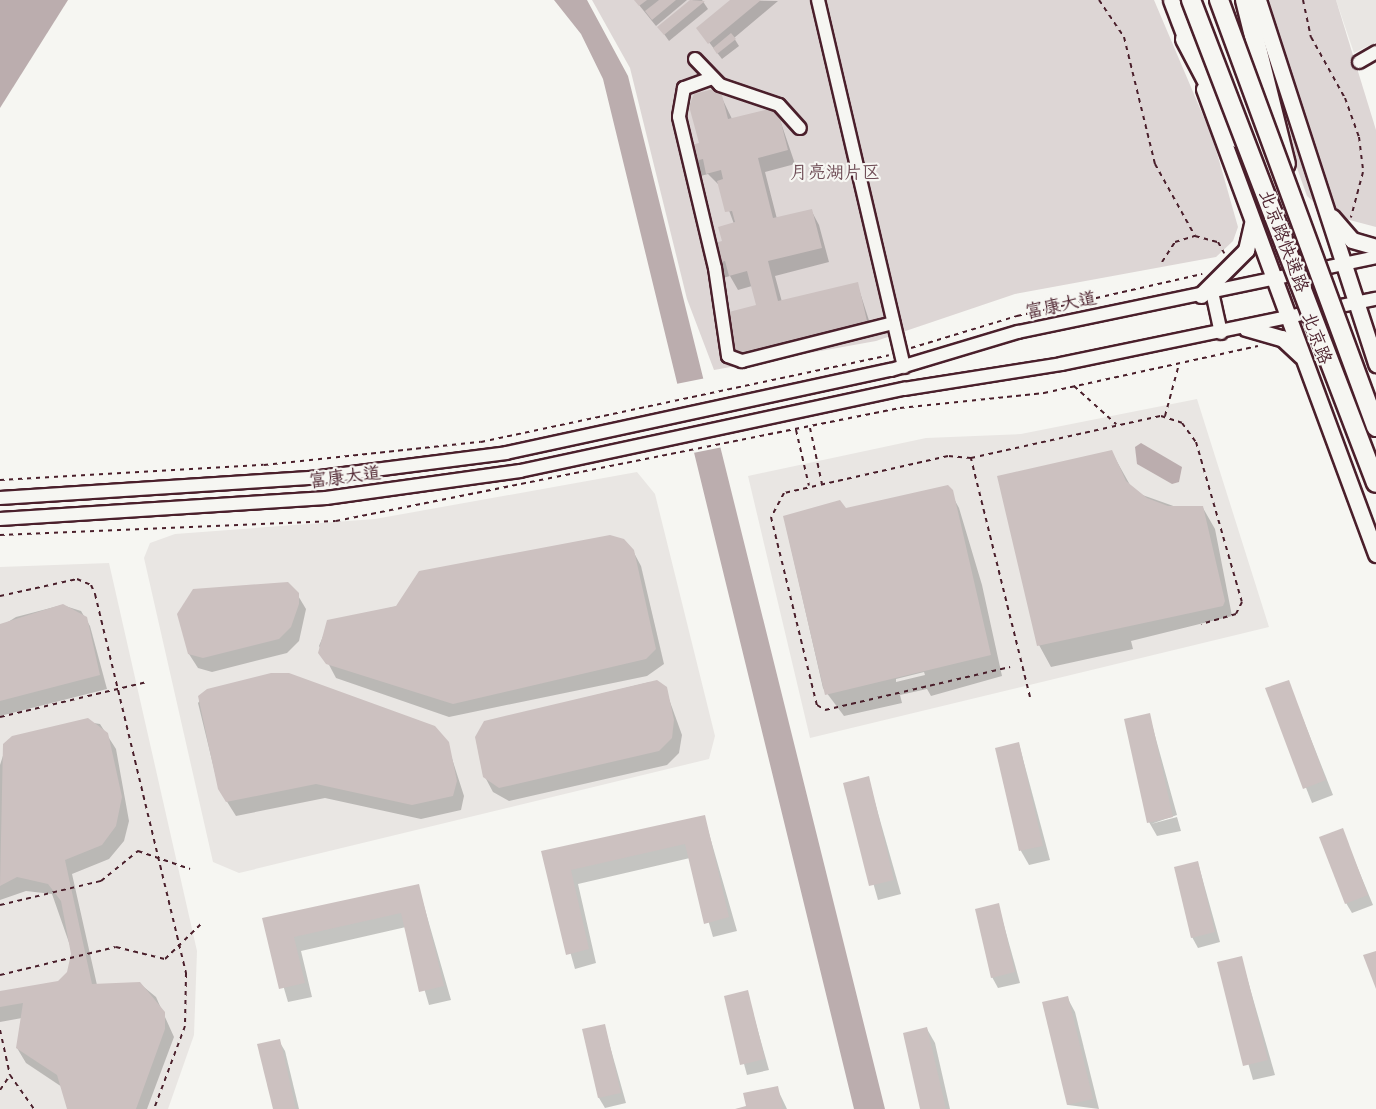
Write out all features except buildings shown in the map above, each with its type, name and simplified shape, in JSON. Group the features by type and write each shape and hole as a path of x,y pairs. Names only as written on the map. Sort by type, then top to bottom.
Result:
{"highway":[{"name":"北京路快速路","path":"1191,0 1376,483"},
{"name":"北京路快速路","path":"1219,0 1376,427"},
{"path":"1245,0 1296,210"},
{"path":"1185,39 1266,193"}],"main road":[{"name":"北京路","path":"1171,0 1376,554"},
{"path":"1258,0 1312,176 1344,264 1376,364"},
{"path":"1312,176 1346,236 1376,247"},
{"path":"1207,293 1232,266 1251,237 1252,218"},
{"path":"1369,347 1376,326"},
{"path":"1246,328 1282,338 1304,358"}],"street":[{"path":"818,0 903,367"},
{"path":"1359,62 1376,52"},
{"path":"695,59 712,78 779,105 800,128"},
{"path":"712,78 684,88 679,117 715,268 728,356 742,361 893,323"},
{"name":"富康大道","path":"0,498 312,478 506,453 903,367 1018,332 1376,257"},
{"path":"1207,293 1221,333 1289,320 1376,299"},
{"name":"富康大道","path":"0,519 326,498 520,471 760,418 1221,333"}],"path":[{"path":"1099,0 1124,37 1155,164 1195,236"},
{"path":"1303,0 1311,37 1345,98 1359,137 1363,172 1346,236"},
{"path":"1162,262 1175,242 1195,236 1218,242 1232,266"},
{"path":"902,351 1017,316 1205,274"},
{"path":"681,454 900,408 1074,386 1267,345"},
{"path":"0,480 264,465 458,446 749,387 893,353"},
{"path":"1165,416 1179,363"},
{"path":"1074,386 1117,425"},
{"path":"1010,667 825,710 817,705 771,517 777,497 809,487 948,456 971,458 1165,416 1182,423 1196,442 1241,592 1236,614 1201,624"},
{"path":"810,427 822,484"},
{"path":"796,430 809,487"},
{"path":"971,458 1030,697"},
{"path":"0,596 77,579 91,585 186,973 185,1026 154,1109"},
{"path":"0,717 147,682"},
{"path":"0,905 100,881 138,851 190,869"},
{"path":"0,975 116,947 165,959 202,923"},
{"path":"0,1030 10,1075 34,1109"},
{"path":"0,1090 10,1075"}],"shaded area":[{"path":"0,0 68,0 0,108"},
{"path":"554,0 587,0 628,76 885,1109 854,1109 603,79 581,34"},
{"path":"1336,0 1376,0 1376,42 1354,53"},
{"path":"1197,399 1269,627 810,738 748,476 926,438 1021,434"},
{"path":"1141,443 1182,467 1179,482 1172,484 1137,464 1135,447"},
{"path":"637,472 655,494 715,736 709,759 239,873 213,862 144,558 150,543 175,534 375,519"},
{"path":"109,563 197,951 194,1035 168,1109 0,1109 0,567"}],"green space":[{"name":"月亮湖片区","path":"592,0 1154,0 1213,139 1238,227 1233,241 1216,257 1015,294 876,341 714,370 687,299 630,68"},
{"path":"1237,0 1336,0 1376,130 1376,227 1327,214 1307,196"}],"pier":[{"path":"706,378 723,447 693,453 676,384"}]}
